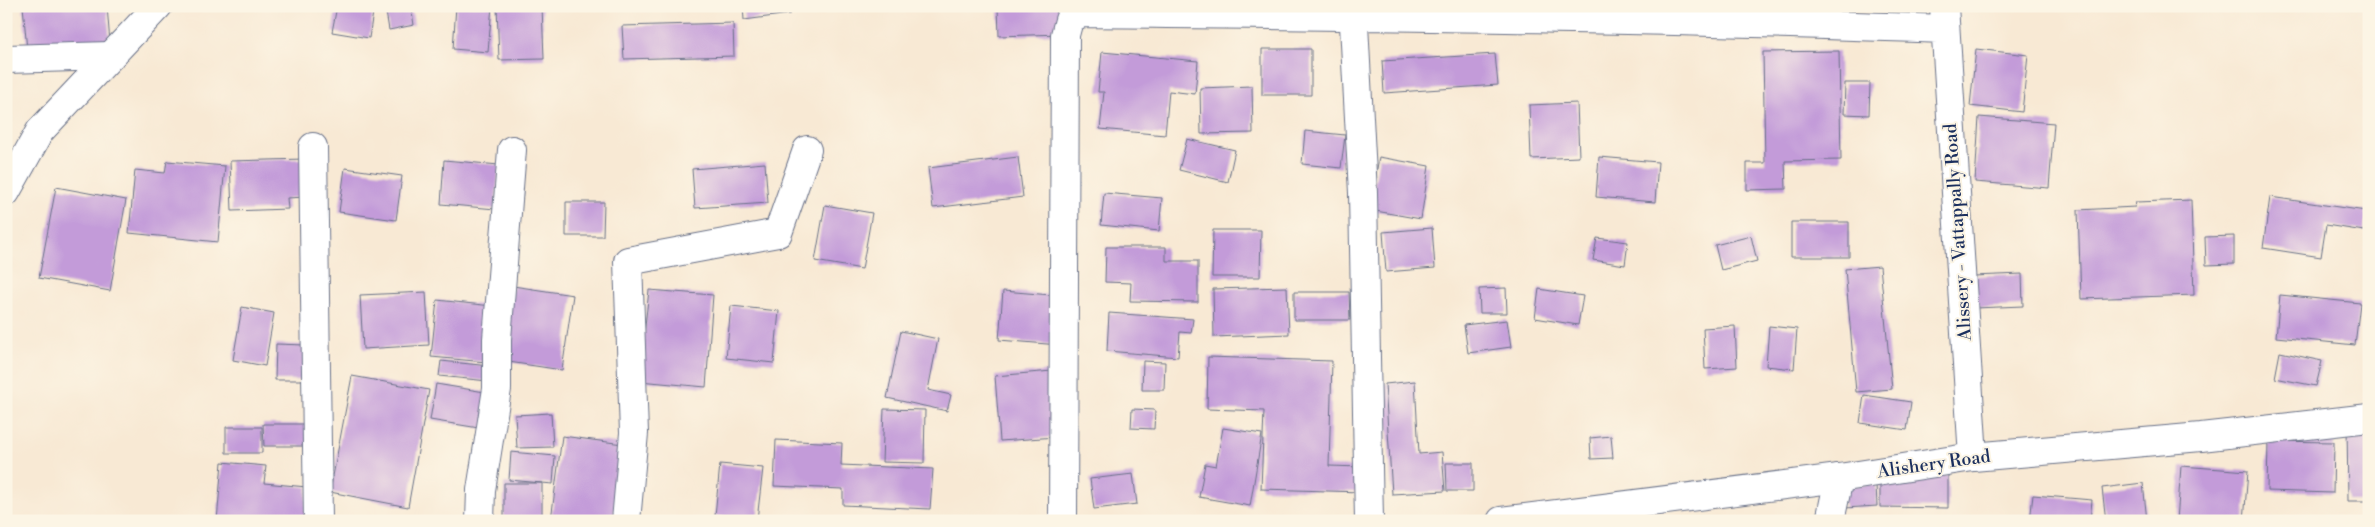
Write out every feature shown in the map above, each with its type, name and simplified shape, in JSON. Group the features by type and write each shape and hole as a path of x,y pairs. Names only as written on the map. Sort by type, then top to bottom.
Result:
{"street":[{"path":"6,192 40,131 158,6"},
{"path":"1063,521 1065,35 1069,20 1081,13 1353,11 1785,23 1944,18"},
{"path":"1353,11 1363,193 1368,521"},
{"name":"Alissery - Vattappally Road","path":"1944,18 1973,457"},
{"path":"6,59 110,56"},
{"path":"313,147 318,521"},
{"path":"480,521 481,490 498,390 497,338 512,150"},
{"path":"626,521 634,432 628,261 778,233 807,150"},
{"name":"Alishery Road","path":"1501,521 1839,478 1973,457 2201,437 2369,418"},
{"path":"1830,521 1839,478"}],"building":[{"path":"23,6 107,6 110,43 27,50"},
{"path":"337,6 374,6 369,38 332,32"},
{"path":"385,6 411,6 414,25 389,30"},
{"path":"456,6 492,6 488,52 453,49"},
{"path":"497,6 542,6 544,59 499,60"},
{"path":"743,6 789,6 790,14 744,20"},
{"path":"998,6 1060,6 1061,34 999,36"},
{"path":"733,23 734,56 624,59 622,26"},
{"path":"1262,49 1311,49 1311,95 1262,95"},
{"path":"1976,49 2028,55 2022,112 1970,106"},
{"path":"1839,51 1841,160 1785,161 1786,189 1747,190 1747,163 1765,163 1763,52"},
{"path":"1102,52 1198,61 1195,94 1169,91 1165,135 1100,129 1104,92 1098,92"},
{"path":"1495,54 1498,85 1384,93 1382,61"},
{"path":"1845,83 1870,83 1869,115 1844,114"},
{"path":"1252,86 1253,133 1201,134 1200,88"},
{"path":"1577,103 1579,157 1531,159 1529,105"},
{"path":"1979,117 2054,123 2049,188 1975,182"},
{"path":"1305,131 1345,135 1341,168 1302,164"},
{"path":"1187,139 1235,150 1228,182 1179,170"},
{"path":"1018,157 1023,197 933,208 928,168"},
{"path":"1379,157 1429,166 1421,219 1370,210"},
{"path":"1599,157 1658,162 1655,202 1596,197"},
{"path":"305,159 306,197 287,198 288,209 232,211 230,161"},
{"path":"444,160 499,165 495,209 441,204"},
{"path":"167,161 225,166 218,242 129,233 135,170 165,173"},
{"path":"765,163 768,203 695,208 692,169"},
{"path":"345,168 402,176 396,220 339,212"},
{"path":"56,187 126,200 110,291 39,278"},
{"path":"1104,193 1162,198 1159,231 1101,225"},
{"path":"2270,197 2366,211 2364,231 2326,225 2321,257 2263,248"},
{"path":"2191,200 2194,295 2081,299 2078,210 2135,207 2136,202"},
{"path":"566,202 604,202 603,236 566,236"},
{"path":"825,205 872,213 862,269 815,261"},
{"path":"1791,222 1849,222 1849,257 1791,257"},
{"path":"1432,228 1435,268 1386,272 1383,232"},
{"path":"1213,230 1261,230 1260,277 1212,277"},
{"path":"1751,236 1757,261 1721,270 1715,245"},
{"path":"2234,236 2234,264 2206,265 2205,237"},
{"path":"1597,238 1628,242 1625,265 1593,260"},
{"path":"1106,247 1166,247 1166,261 1198,261 1198,302 1130,301 1131,283 1105,282"},
{"path":"1880,266 1892,389 1856,392 1845,269"},
{"path":"2022,274 2023,306 1975,308 1974,276"},
{"path":"513,286 573,295 562,370 502,361"},
{"path":"1287,287 1289,334 1214,337 1213,289"},
{"path":"1506,288 1507,313 1480,313 1479,289"},
{"path":"1539,289 1583,296 1578,325 1535,318"},
{"path":"649,290 713,295 706,387 639,381"},
{"path":"1003,291 1063,296 1059,345 999,340"},
{"path":"426,292 429,345 363,349 360,295"},
{"path":"1294,292 1349,292 1350,320 1294,320"},
{"path":"2280,295 2360,303 2355,345 2276,337"},
{"path":"437,300 492,306 486,362 431,357"},
{"path":"731,306 779,311 774,363 726,358"},
{"path":"242,307 274,313 265,366 233,360"},
{"path":"1109,313 1193,319 1191,333 1180,332 1178,357 1107,351"},
{"path":"1507,320 1511,347 1468,353 1464,325"},
{"path":"1735,326 1737,367 1705,369 1703,328"},
{"path":"1769,326 1797,329 1794,369 1766,366"},
{"path":"901,331 938,339 928,390 951,395 947,411 887,398"},
{"path":"276,344 305,345 304,380 275,380"},
{"path":"2280,352 2322,361 2316,386 2275,378"},
{"path":"1208,357 1332,361 1329,466 1362,467 1362,492 1261,489 1264,411 1207,409"},
{"path":"441,361 490,366 488,381 439,376"},
{"path":"1143,361 1165,362 1164,390 1142,390"},
{"path":"1052,371 1056,437 1000,441 995,376"},
{"path":"352,376 429,390 408,507 330,492"},
{"path":"1415,381 1419,454 1442,452 1445,491 1392,494 1385,384"},
{"path":"436,384 491,393 485,429 430,420"},
{"path":"1864,395 1911,402 1907,430 1860,423"},
{"path":"884,409 925,410 924,463 882,462"},
{"path":"1132,409 1155,410 1154,429 1131,428"},
{"path":"551,413 553,447 517,448 515,415"},
{"path":"2369,422 2369,501 2348,501 2347,423"},
{"path":"263,424 310,424 310,446 264,446"},
{"path":"226,427 262,427 262,453 226,453"},
{"path":"1223,428 1262,434 1250,506 1199,497 1205,464 1216,466"},
{"path":"562,436 623,444 613,521 551,520"},
{"path":"1611,436 1613,458 1591,459 1590,438"},
{"path":"776,440 842,443 841,465 933,469 930,509 843,505 843,489 774,486"},
{"path":"2268,441 2334,442 2333,493 2267,491"},
{"path":"511,452 555,456 553,484 509,480"},
{"path":"222,462 266,466 264,483 307,487 304,521 217,521"},
{"path":"1446,463 1473,463 1473,491 1447,491"},
{"path":"720,464 763,468 757,520 715,516"},
{"path":"2181,466 2248,471 2244,521 2177,521"},
{"path":"1133,474 1137,504 1094,509 1090,479"},
{"path":"1880,475 1948,475 1948,508 1880,507"},
{"path":"504,483 542,483 542,521 504,521"},
{"path":"2143,483 2147,521 2106,521 2102,488"},
{"path":"1876,484 1877,506 1845,508 1843,487"},
{"path":"2033,495 2092,500 2090,521 2030,521"}]}
